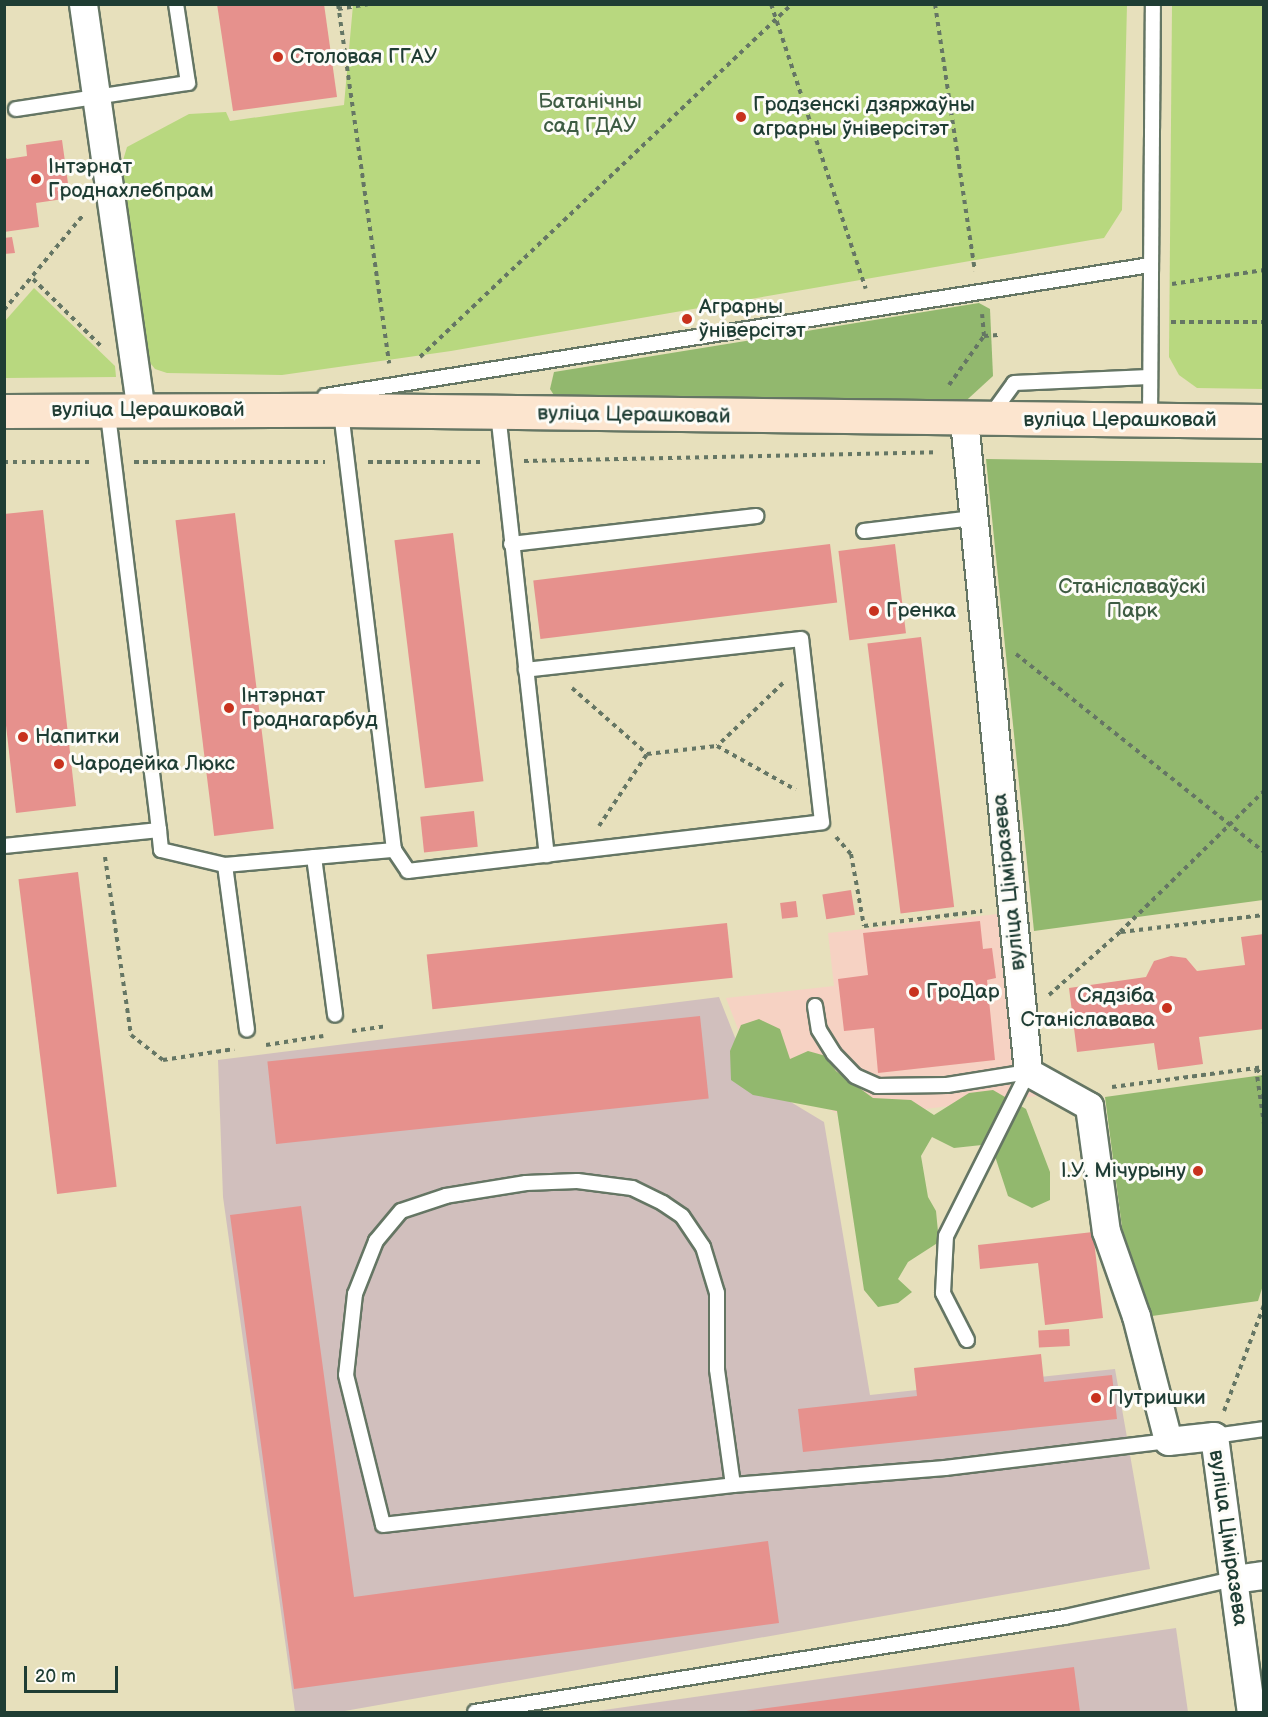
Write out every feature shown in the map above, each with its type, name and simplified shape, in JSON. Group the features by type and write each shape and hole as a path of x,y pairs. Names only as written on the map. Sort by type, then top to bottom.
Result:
{"street":[{"path":"83,4 141,409"},
{"name":"вуліца Церашковай","path":"4,411 141,409 498,413 973,431 1150,420 1263,421"},
{"name":"вуліца Ціміразева","path":"973,431 973,518 1028,1072"},
{"path":"1028,1072 1089,1106 1106,1231 1136,1316 1168,1441"},
{"name":"вуліца Ціміразева","path":"1168,1441 1214,1436 1251,1713"},
{"path":"1234,1579 1263,1575"}],"lane":[{"path":"16,109 188,83 176,4"},
{"path":"1150,420 1153,4"},
{"path":"241,410 1150,265"},
{"path":"973,431 1014,383 1149,377"},
{"path":"106,410 161,850 225,865 394,850"},
{"path":"341,410 394,850 408,871 822,822 801,639 526,670"},
{"path":"498,413 547,855"},
{"path":"511,544 756,516"},
{"path":"864,531 973,518"},
{"path":"4,846 159,830"},
{"path":"314,857 335,1015"},
{"path":"225,865 247,1030"},
{"path":"815,1006 819,1030 834,1054 855,1076 876,1086 936,1086 1028,1072"},
{"path":"967,1341 943,1293 946,1236 1028,1072"},
{"path":"733,1485 717,1369 717,1293 703,1247 682,1216 663,1203 632,1188 577,1181 526,1183 446,1196 401,1211 376,1241 355,1294 346,1376 383,1525 733,1485 945,1468 1168,1441"},
{"path":"1214,1436 1263,1429"},
{"path":"476,1713 1065,1617 1234,1579"}],"path":[{"path":"368,4 338,7 390,368"},
{"path":"771,4 866,290"},
{"path":"412,365 792,4"},
{"path":"934,4 975,272"},
{"path":"4,310 33,279 90,207"},
{"path":"1150,287 1263,270"},
{"path":"33,279 105,350"},
{"path":"947,388 984,336 981,307"},
{"path":"1149,322 1263,322"},
{"path":"984,336 998,335"},
{"path":"4,462 503,462 973,431"},
{"path":"1009,648 1263,852"},
{"path":"717,746 804,663"},
{"path":"549,667 647,754 717,746 820,803"},
{"path":"583,850 647,754"},
{"path":"1047,997 1120,932 1231,826 1263,791"},
{"path":"822,822 851,854 864,926 995,909"},
{"path":"102,836 131,1035 163,1060 246,1048"},
{"path":"1120,932 1263,915"},
{"path":"340,1033 387,1026"},
{"path":"257,1046 328,1035"},
{"path":"1107,1088 1263,1067"},
{"path":"1256,1068 1263,1076"},
{"path":"1256,1068 1263,1124"},
{"path":"1214,1436 1263,1305"}],"shaded area":[{"path":"1025,911 1046,1095 846,1118 754,1071 726,998 834,986 828,933"},
{"path":"719,997 751,1078 824,1122 870,1395 1115,1369 1150,1569 339,1712 295,1712 223,1197 218,1060"},
{"path":"1176,1628 1188,1712 590,1712"}],"green space":[{"name":"Батанічны сад ГДАУ","path":"353,5 1127,5 1122,210 1104,238 451,351 282,375 167,373 155,369 147,359 118,177 127,147 189,114 226,112 230,121 344,105"},
{"path":"1172,5 1263,5 1263,389 1197,388 1179,375 1169,357"},
{"path":"34,288 115,366 116,377 5,378 5,321"},
{"path":"979,303 990,309 993,376 957,409 559,403 550,389 554,372"},
{"name":"Станіславаўскі Парк","path":"986,459 1263,463 1263,900 1034,931"},
{"path":"759,1019 780,1029 790,1059 808,1051 826,1056 836,1071 873,1098 911,1100 934,1115 969,1093 993,1090 1026,1109 1050,1172 1050,1200 1032,1208 1008,1196 991,1144 954,1148 932,1137 921,1156 928,1197 936,1211 939,1242 908,1262 898,1279 912,1292 898,1303 878,1307 864,1290 837,1111 753,1095 731,1080 730,1051 741,1025"},
{"path":"1263,1075 1264,1282 1258,1301 1152,1316 1123,1235 1105,1097"}],"building":[{"name":"Столовая ГГАУ","path":"217,4 324,4 337,97 233,111"},
{"name":"Інтэрнат Гроднахлебпрам","path":"62,140 70,198 36,203 39,227 4,232 4,155 7,159 27,156 26,145"},
{"path":"12,237 15,253 4,254 4,238"},
{"path":"43,510 76,806 16,813 4,708 4,514"},
{"name":"Інтэрнат Гроднагарбуд","path":"235,513 274,829 214,836 175,520"},
{"path":"453,533 483,781 425,788 394,540"},
{"path":"830,544 837,603 540,639 533,580"},
{"name":"Гренка","path":"895,544 906,633 849,640 838,551"},
{"path":"921,637 954,907 901,914 867,644"},
{"path":"474,811 478,847 424,852 420,817"},
{"path":"78,872 117,1187 57,1194 18,879"},
{"path":"851,890 855,915 826,919 822,895"},
{"path":"796,901 798,917 782,919 780,903"},
{"name":"ГроДар","path":"980,921 983,949 992,948 996,978 987,980 995,1060 878,1073 874,1028 844,1031 838,979 868,975 863,933"},
{"path":"727,923 733,978 432,1009 427,955"},
{"name":"Сядзіба Станіславава","path":"1264,934 1264,1029 1199,1037 1203,1064 1158,1070 1154,1043 1077,1052 1069,988 1146,977 1154,961 1171,956 1186,958 1197,971 1245,965 1241,937"},
{"path":"700,1016 709,1099 276,1144 267,1061"},
{"path":"301,1206 354,1597 768,1541 779,1623 294,1689 230,1215"},
{"path":"1093,1232 1103,1318 1045,1325 1038,1263 980,1269 978,1245"},
{"path":"1069,1329 1070,1346 1039,1348 1038,1331"},
{"path":"1041,1354 1044,1382 1112,1375 1117,1419 803,1452 798,1409 917,1396 914,1368"},
{"path":"1074,1667 1080,1712 746,1712 746,1711"}],"place":[{"name":"Столовая ГГАУ","path":"278,57"},
{"name":"Гродзенскі дзяржаўны аграрны ўніверсітэт","path":"741,117"},
{"name":"Інтэрнат Гроднахлебпрам","path":"36,179"},
{"name":"Аграрны ўніверсітэт","path":"687,319"},
{"name":"Гренка","path":"874,611"},
{"name":"Інтэрнат Гроднагарбуд","path":"229,708"},
{"name":"Напитки","path":"23,737"},
{"name":"Чародейка Люкс","path":"59,764"},
{"name":"ГроДар","path":"914,992"},
{"name":"Сядзіба Станіславава","path":"1167,1008"},
{"name":"І.У. Мічурыну","path":"1198,1171"},
{"name":"Путришки","path":"1096,1398"}]}
